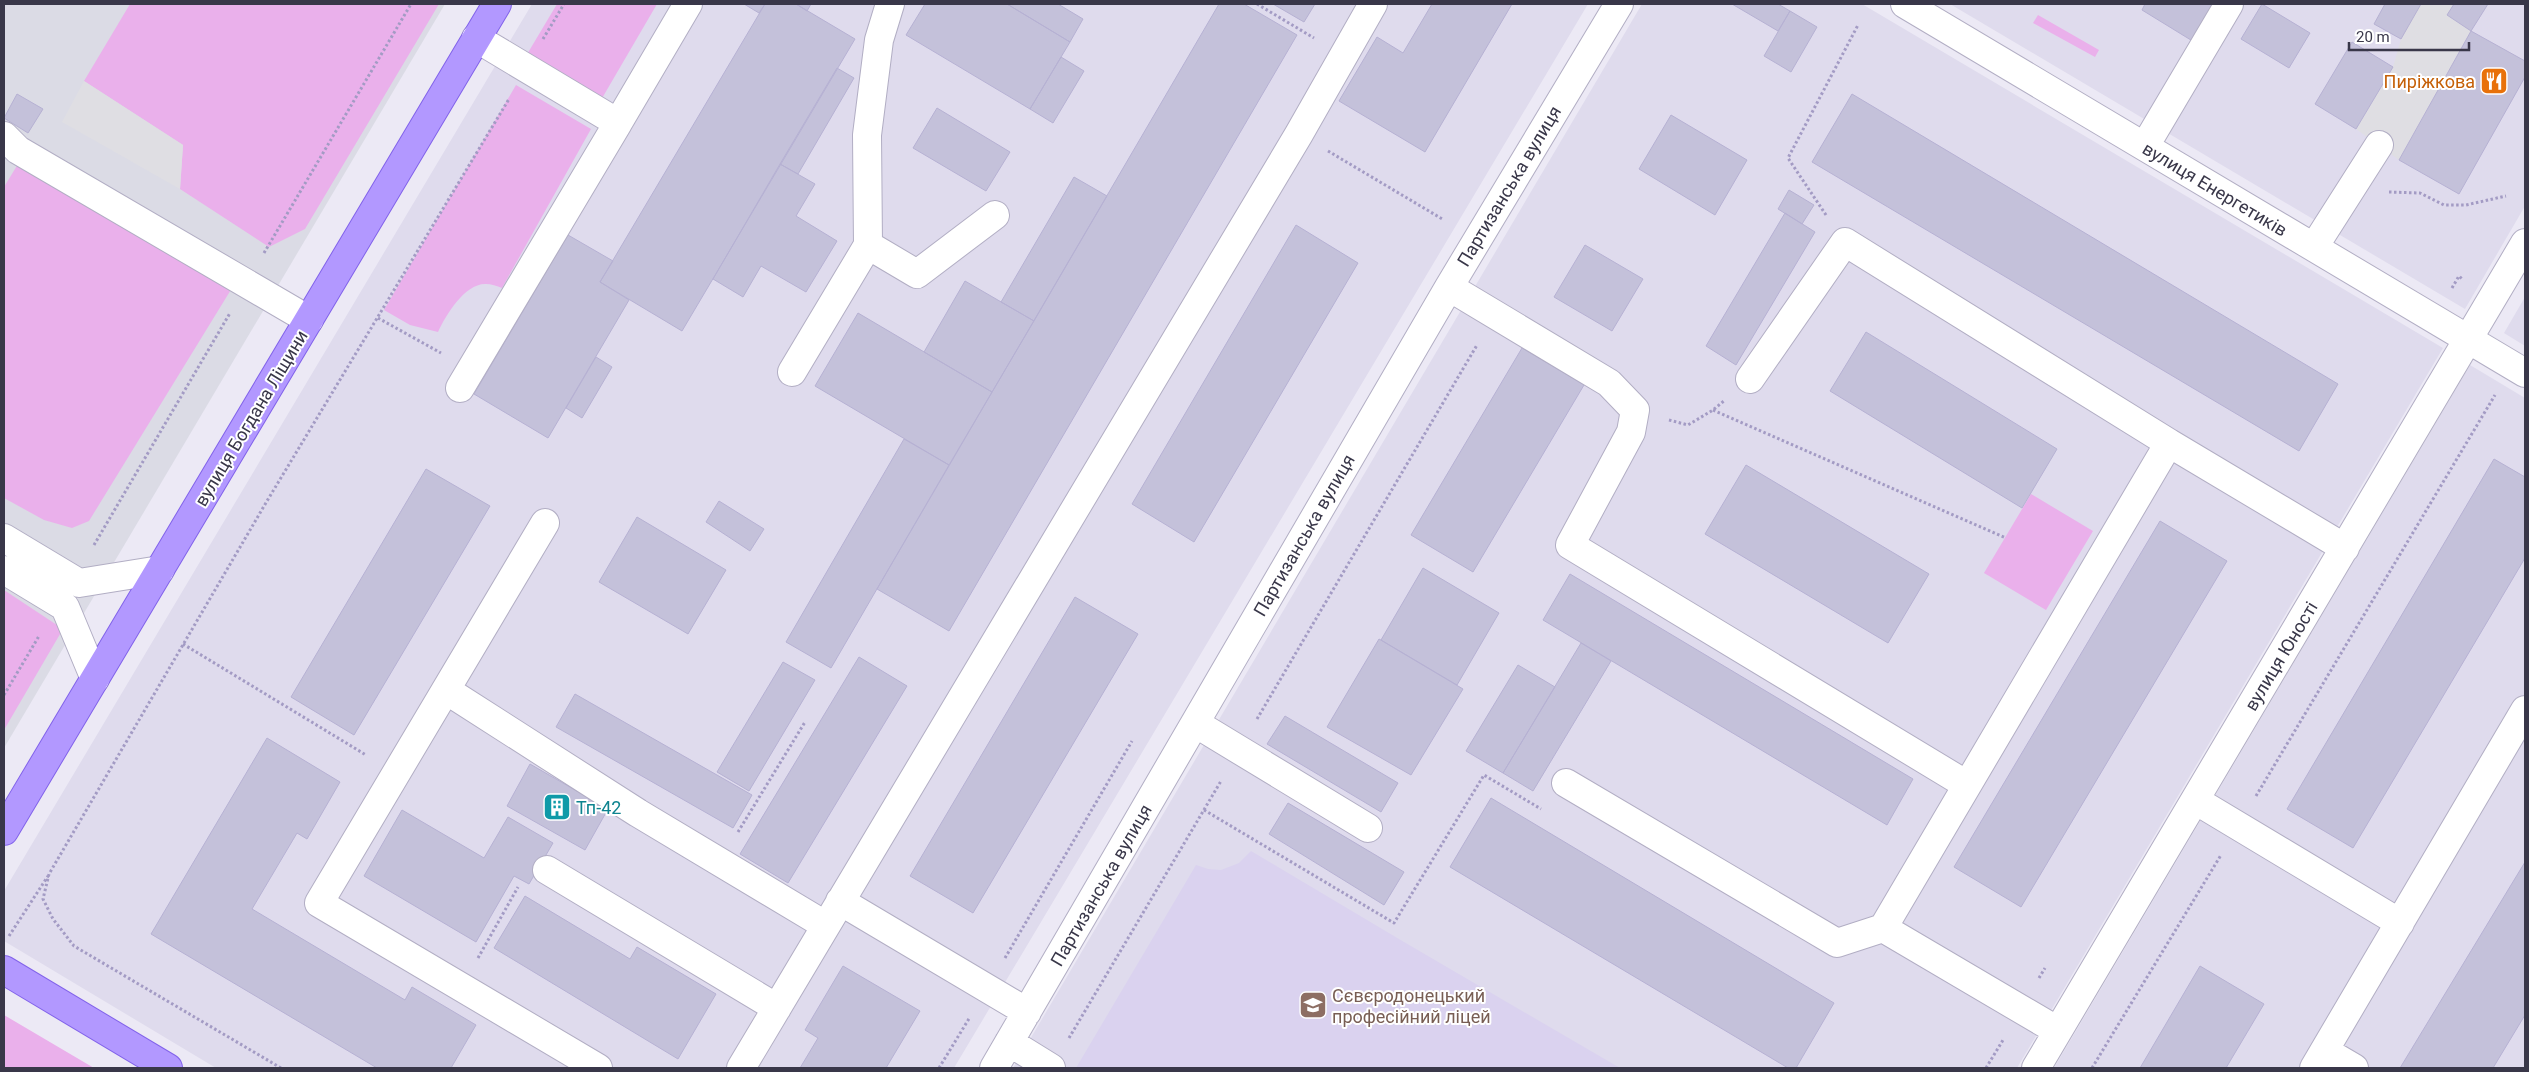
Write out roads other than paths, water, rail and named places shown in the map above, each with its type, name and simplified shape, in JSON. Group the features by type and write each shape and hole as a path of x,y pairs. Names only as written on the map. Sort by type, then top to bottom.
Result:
{"main road":[{"name":"вулиця Богдана Ліщини","path":"4,831 497,4"},
{"path":"4,970 168,1068"}],"street":[{"path":"466,379 688,4"},
{"path":"792,372 868,245 867,135 878,40 890,4"},
{"path":"741,1068 1299,134 1374,4"},
{"name":"Партизанська вулиця","path":"994,1068 1449,287 1619,4"},
{"name":"вулиця Енергетиків","path":"1906,4 2525,373"},
{"path":"2145,146 2229,4"},
{"path":"476,38 618,123"},
{"path":"4,136 18,150 248,282 309,320"},
{"path":"2314,247 2379,145"},
{"path":"868,245 917,274 995,215"},
{"path":"1750,379 1844,242 2168,443 2344,548"},
{"name":"вулиця Юності","path":"2036,1068 2525,243"},
{"path":"1449,287 1609,383 1635,410 1631,432 1570,545 1967,785"},
{"path":"1566,783 1837,943 1883,928 2168,443"},
{"path":"545,523 319,903 598,1068"},
{"path":"4,538 80,583 160,570"},
{"path":"4,570 65,607 94,679"},
{"path":"446,690 638,813 826,925"},
{"path":"2354,1068 2319,1060 2523,718"},
{"path":"1195,723 1368,828"},
{"path":"2195,800 2400,923"},
{"path":"547,870 777,1008"},
{"path":"840,901 1027,1012"},
{"path":"1883,928 2058,1031"},
{"path":"1009,1042 1051,1068"}],"place":[{"name":"Пиріжкова","path":"2494,81"},
{"name":"Тп-42","path":"557,807"},
{"name":"Сєвєродонецький професійний ліцей","path":"1313,1005"}]}
